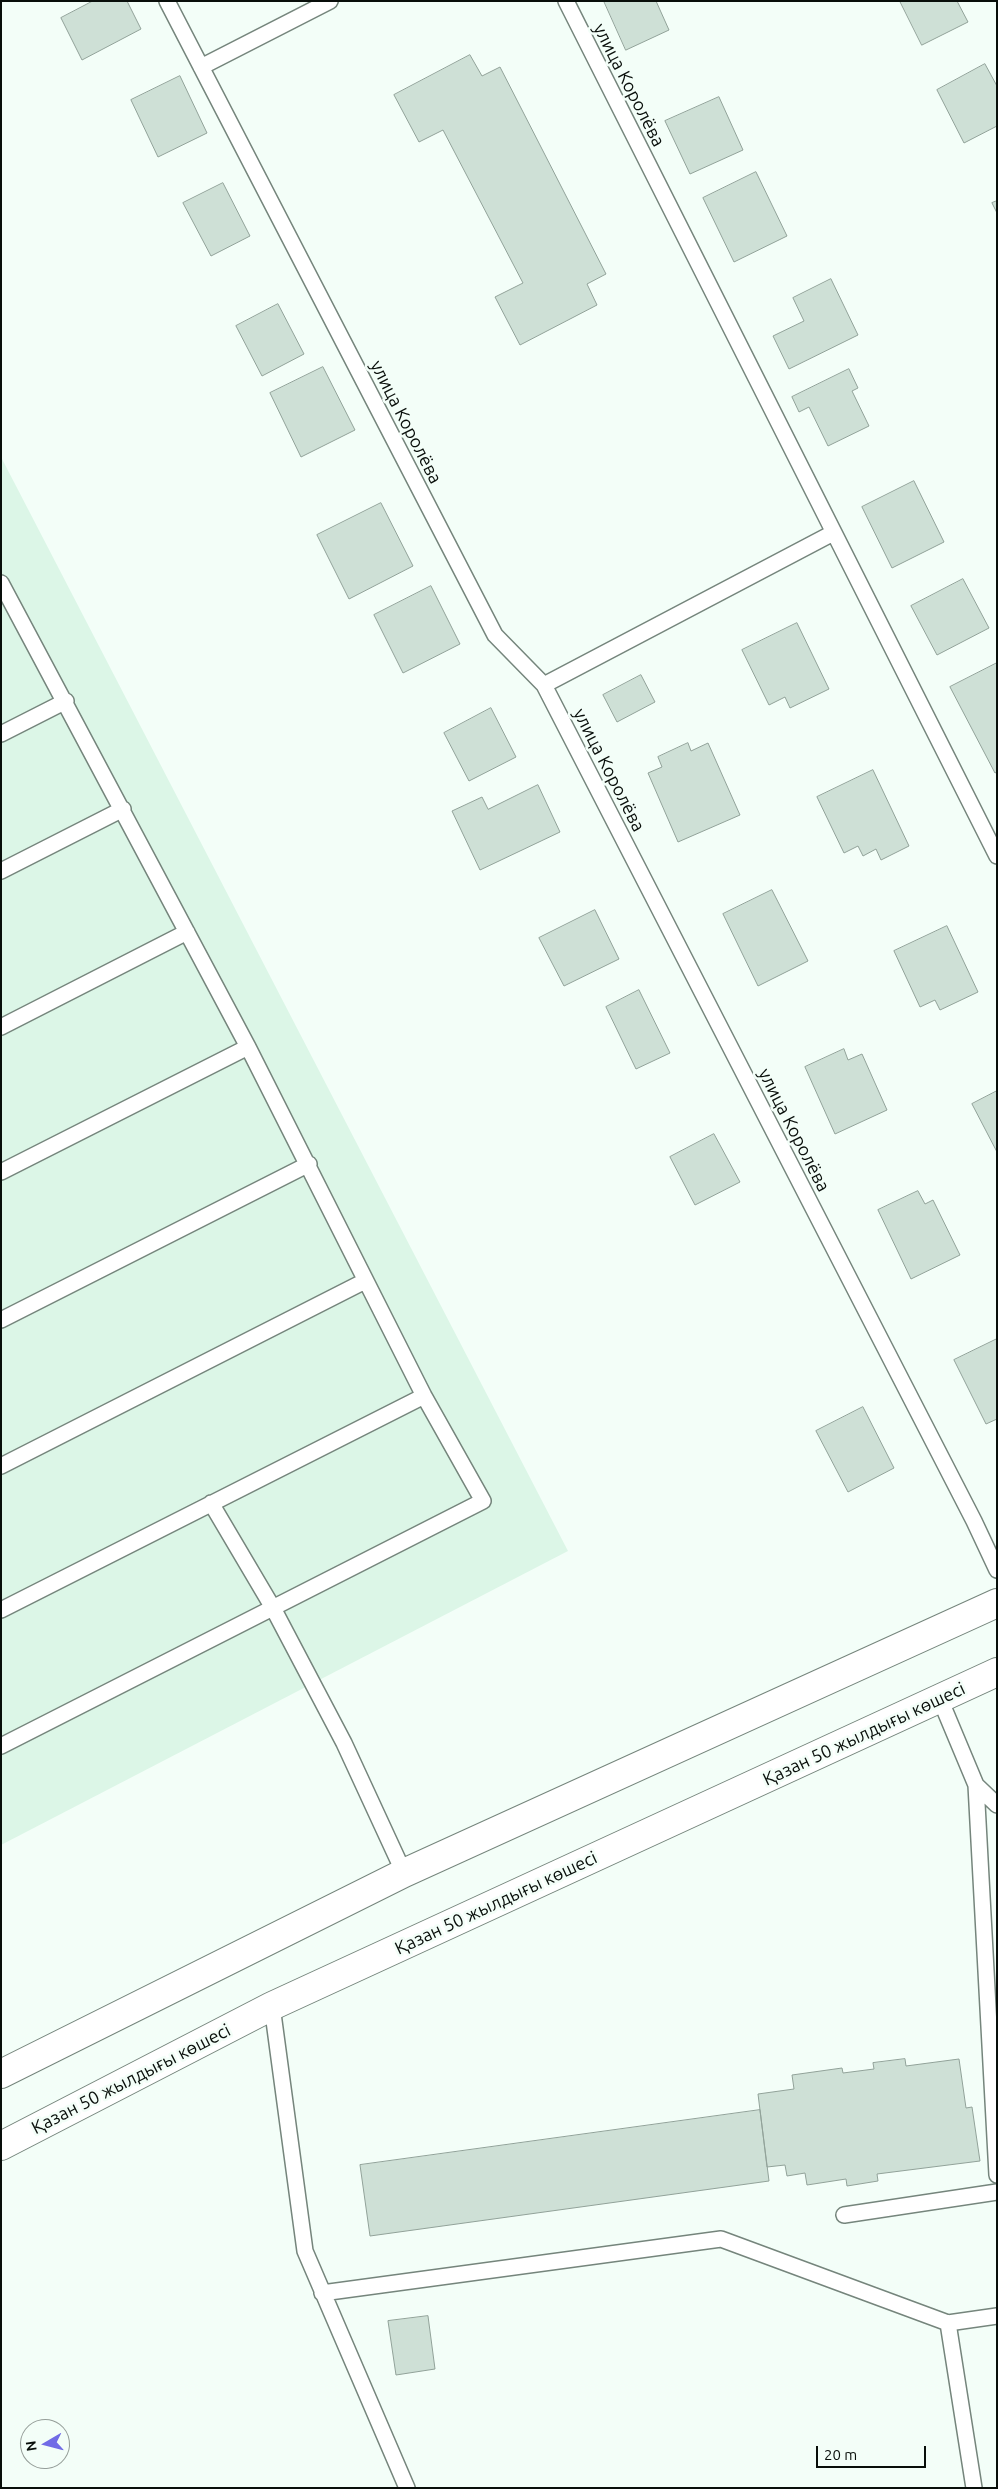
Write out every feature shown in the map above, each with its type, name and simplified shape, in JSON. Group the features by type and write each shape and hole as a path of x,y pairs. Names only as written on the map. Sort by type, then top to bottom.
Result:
{"street":[{"path":"1,2074 404,1873 997,1603"},
{"name":"Қазан 50 жылдығы көшесі","path":"1,2146 272,2006 997,1672"}],"lane":[{"name":"улица Королёва","path":"167,1 495,635 544,685 970,1512 997,1570"},
{"path":"201,67 330,1"},
{"name":"улица Королёва","path":"566,1 997,856"},
{"path":"544,685 833,532"},
{"path":"1,583 6,605 66,701 309,1164 365,1281 424,1396 483,1501 1,1746"},
{"path":"1,734 66,701"},
{"path":"1,871 123,809"},
{"path":"1,1027 187,932"},
{"path":"1,1172 248,1047"},
{"path":"1,1320 309,1164"},
{"path":"1,1466 365,1281"},
{"path":"1,1610 424,1396"},
{"path":"212,1503 273,1608 344,1743 404,1873"},
{"path":"940,1699 976,1784 997,2175"},
{"path":"976,1784 997,1805"},
{"path":"272,2006 305,2251 407,2488"},
{"path":"844,2215 997,2192"},
{"path":"322,2293 721,2239 948,2323 997,2316"},
{"path":"948,2323 974,2488"}],"shaded area":[{"path":"1,457 568,1551 1,1845"}],"building":[{"path":"93,1 127,1 141,29 82,60 61,18"},
{"path":"604,1 656,1 669,30 626,50"},
{"path":"900,1 957,1 968,22 922,45"},
{"path":"470,55 482,76 500,67 606,274 587,284 597,305 520,345 495,297 523,283 443,130 419,142 394,95"},
{"path":"985,64 997,86 997,126 964,143 937,90"},
{"path":"180,76 207,133 158,157 131,100"},
{"path":"719,97 743,150 690,174 665,121"},
{"path":"756,172 787,236 734,262 703,198"},
{"path":"223,183 250,236 211,256 183,203"},
{"path":"997,201 997,213 992,203"},
{"path":"831,279 858,335 789,369 773,336 804,321 793,298"},
{"path":"278,304 304,354 262,376 236,326"},
{"path":"323,367 355,430 301,457 270,393"},
{"path":"849,369 858,388 852,391 869,426 828,446 809,407 799,412 792,397"},
{"path":"914,481 944,542 892,568 862,507"},
{"path":"381,503 413,566 349,599 317,535"},
{"path":"963,579 989,628 937,655 911,606"},
{"path":"431,586 460,644 403,673 374,615"},
{"path":"797,623 829,689 790,708 785,697 769,705 742,650"},
{"path":"997,663 997,772 995,773 950,687"},
{"path":"641,675 655,702 617,722 603,695"},
{"path":"491,708 516,757 469,781 444,733"},
{"path":"688,743 691,751 708,743 740,815 678,842 648,773 662,767 658,757"},
{"path":"873,770 909,846 881,860 876,849 863,856 858,846 844,853 817,797"},
{"path":"538,785 560,832 480,870 452,811 482,797 488,809"},
{"path":"772,890 808,961 758,986 723,914"},
{"path":"595,910 619,959 564,986 539,938"},
{"path":"947,926 978,992 940,1010 935,1000 920,1007 894,951"},
{"path":"639,990 670,1053 636,1069 606,1007"},
{"path":"844,1049 848,1060 862,1054 887,1110 835,1134 805,1067"},
{"path":"997,1091 997,1152 972,1104"},
{"path":"714,1134 740,1182 695,1205 670,1157"},
{"path":"918,1191 925,1204 933,1200 960,1255 911,1279 878,1210"},
{"path":"997,1339 997,1419 986,1424 954,1360"},
{"path":"863,1407 894,1468 848,1492 816,1431"},
{"path":"905,2059 906,2066 959,2059 966,2108 972,2107 980,2161 877,2174 878,2181 847,2186 846,2179 807,2185 805,2173 787,2176 785,2165 767,2167 758,2094 794,2089 792,2075 842,2068 843,2073 874,2069 873,2063"},
{"path":"760,2110 769,2181 370,2236 360,2165"},
{"path":"428,2316 435,2369 396,2375 388,2321"}]}
